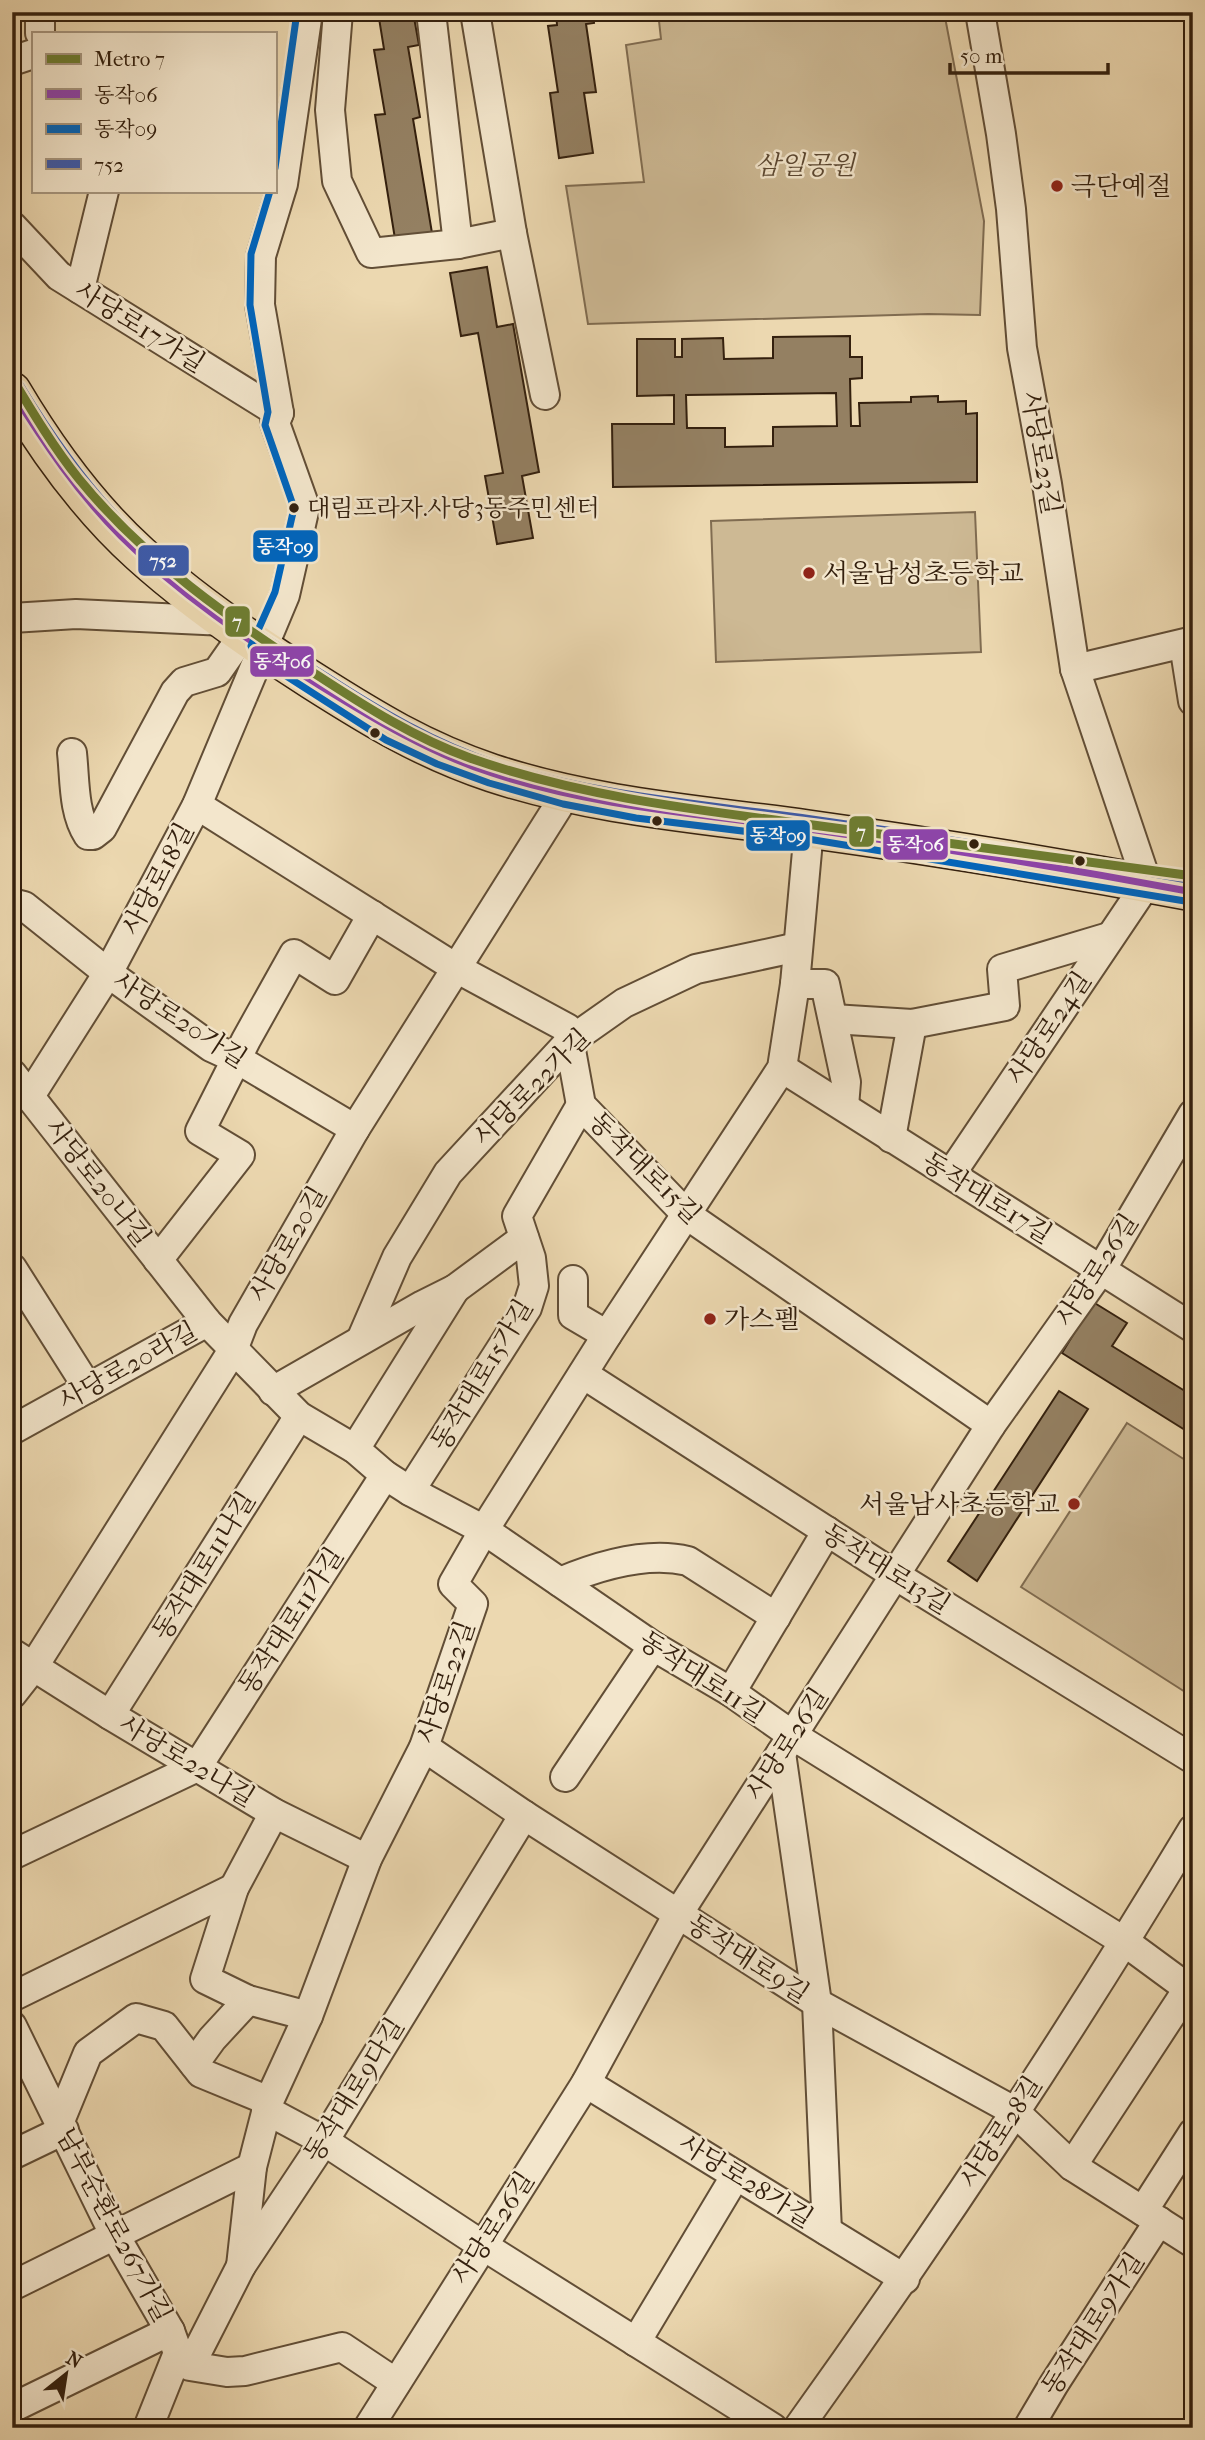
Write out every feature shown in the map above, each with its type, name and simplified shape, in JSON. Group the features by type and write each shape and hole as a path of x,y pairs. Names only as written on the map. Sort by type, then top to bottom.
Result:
{"main road":[{"path":"12,391 34,427 85,496 139,554 243,635 390,730 441,754 493,773 566,794 637,808 809,829 1193,892"}],"street":[{"path":"40,12 40,32"},
{"path":"72,753 77,805 82,825 88,835 93,835 102,828 175,692 184,682 217,672 243,635 285,595 305,506 275,423 279,414 260,305 261,256 283,184 287,66 308,12"},
{"path":"338,12 330,110 337,181 372,253 458,244 512,233"},
{"path":"431,12 458,244"},
{"path":"475,12 512,233 545,395"},
{"name":"사당로23길","path":"980,12 1011,209 1022,348 1047,484 1075,669 1147,883"},
{"path":"12,61 32,54"},
{"path":"80,289 104,192"},
{"name":"사당로17가길","path":"12,226 59,276 279,414"},
{"path":"12,618 76,614 243,635"},
{"name":"사당로18길","path":"30,1097 108,973 197,805 243,635"},
{"path":"1075,669 1189,643 1193,701"},
{"name":"사당로20길","path":"12,1694 23,1660 233,1350 243,1324 355,1129 566,794"},
{"path":"197,805 456,968 567,1028 570,1041"},
{"name":"사당로22길","path":"241,2266 252,2167 268,2105 308,2016 368,1860 425,1747 473,1604 453,1584 607,1335 782,1068 795,984 809,829"},
{"name":"사당로24길","path":"951,1174 1147,883"},
{"name":"사당로20가길","path":"12,903 24,906 108,973 211,1047 237,1059 355,1129"},
{"path":"237,1059 294,954 335,980 372,915"},
{"path":"833,1019 912,1024 1005,1006 1002,968 1110,937"},
{"name":"사당로22가길","path":"361,1340 397,1257 448,1172 570,1041 624,1003 696,969 798,947"},
{"path":"795,984 825,984 846,1082 844,1106"},
{"path":"891,1138 912,1024"},
{"name":"동작대로15길","path":"570,1041 581,1105 687,1215 991,1424"},
{"name":"사당로20나길","path":"158,1260 240,1155 200,1131 237,1059"},
{"name":"동작대로17길","path":"782,1068 1193,1328"},
{"name":"사당로20나길","path":"12,1074 207,1322 233,1350"},
{"name":"동작대로15가길","path":"410,1491 527,1308 534,1286 531,1258 516,1216 581,1105"},
{"name":"사당로26길","path":"368,2428 586,2083 678,1914 991,1424 1101,1270 1193,1114"},
{"path":"273,1391 455,1289 524,1238"},
{"path":"12,1268 20,1299 88,1388"},
{"path":"573,1280 573,1315"},
{"path":"355,1449 455,1289"},
{"path":"527,1308 573,1315 607,1335"},
{"name":"사당로20라길","path":"12,1430 207,1322"},
{"name":"동작대로11길","path":"233,1350 299,1416 355,1449 385,1475 410,1491 484,1530 653,1646 731,1692 786,1744 1125,1942 1191,1991"},
{"name":"동작대로13길","path":"583,1374 895,1575 1193,1759"},
{"name":"동작대로11나길","path":"110,1716 299,1416"},
{"name":"동작대로11가길","path":"197,1767 385,1475"},
{"path":"731,1692 827,1531"},
{"path":"560,1582 583,1572 633,1560 671,1557 688,1561 776,1617"},
{"path":"565,1777 653,1646"},
{"name":"사당로22나길","path":"23,1660 110,1716 274,1813 368,1860"},
{"path":"786,1744 817,2003 827,2231"},
{"name":"동작대로9길","path":"425,1747 524,1815 817,2003 1014,2111 1072,2166 1193,2243"},
{"path":"12,1855 197,1767"},
{"path":"274,1813 234,1888 205,1979 248,2000 308,2016"},
{"name":"동작대로9다길","path":"396,2383 342,2347 245,2371 227,2372 190,2366 241,2266 324,2141 524,1815"},
{"name":"사당로28길","path":"798,2428 905,2279 1125,1942 1193,1829"},
{"path":"12,1997 234,1888"},
{"path":"1072,2166 1191,1991"},
{"path":"194,2064 212,2039 248,2000"},
{"path":"12,2155 62,2126 88,2053 136,2018 163,2026 201,2073 268,2105 482,2245 773,2428"},
{"name":"남부순환로267가길","path":"12,2026 114,2234 170,2332 178,2353 148,2428"},
{"name":"사당로28가길","path":"586,2083 905,2279"},
{"path":"1151,2216 1193,2133"},
{"path":"12,2286 252,2167"},
{"path":"636,2342 736,2175"},
{"name":"동작대로9가길","path":"1028,2428 1151,2216"},
{"path":"12,2407 170,2332"}],"green space":[{"name":"삼일공원","path":"658,12 944,12 984,221 980,315 928,314 588,324 566,186 644,182 626,45 661,39"},
{"path":"975,512 981,652 716,662 711,521"},
{"path":"1127,1423 1193,1465 1193,1697 1021,1587"}],"building":[{"path":"378,12 413,12 419,45 408,47 420,117 413,119 433,239 396,245 375,115 385,114 374,50 384,49"},
{"path":"556,12 593,12 594,23 586,24 596,92 584,93 593,153 559,158 550,93 558,92 548,26 557,25"},
{"path":"487,267 497,327 513,324 539,472 522,476 533,538 497,544 485,476 503,473 478,333 461,336 450,273"},
{"path":"850,336 850,357 862,357 862,378 850,379 851,426 860,426 859,403 911,402 911,397 938,396 938,402 966,401 966,414 977,413 977,482 613,487 612,424 674,424 674,395 637,396 637,339 675,339 675,357 682,357 682,339 723,338 724,359 773,358 773,337","holes":["836,393 837,426 773,427 773,446 725,447 725,428 687,428 686,395"]},
{"path":"1093,1302 1127,1323 1112,1346 1193,1396 1193,1435 1062,1353"},
{"path":"1059,1391 1088,1409 977,1581 948,1561"}],"metro line":[{"name":"7","path":"12,378 52,443 79,479 104,508 160,562 221,610 354,699 450,750 554,783 640,800 726,814 1193,876"}],"transit line":[{"name":"동작09","path":"276,161 297,12"},
{"name":"동작09","path":"270,192 251,254 250,305 268,412 265,425 294,508 275,592 251,646 255,656 386,740 437,764 489,783 563,804 636,818 808,839 1191,902"},
{"name":"752","path":"21,386 57,442 98,496 174,570 248,626 300,660 388,714 452,747 535,775 614,792 907,833 1193,881"},
{"name":"동작06","path":"12,391 49,448 90,503 167,578 241,634 340,698 447,756 531,785 609,802 905,843 1193,892"}],"place":[{"name":"극단예절","path":"1057,186"},
{"name":"대림프라자.사당3동주민센터","path":"294,508"},
{"name":"서울남성초등학교","path":"809,573"},
{"name":"가스펠","path":"710,1319"},
{"name":"서울남사초등학교","path":"1074,1504"}]}
